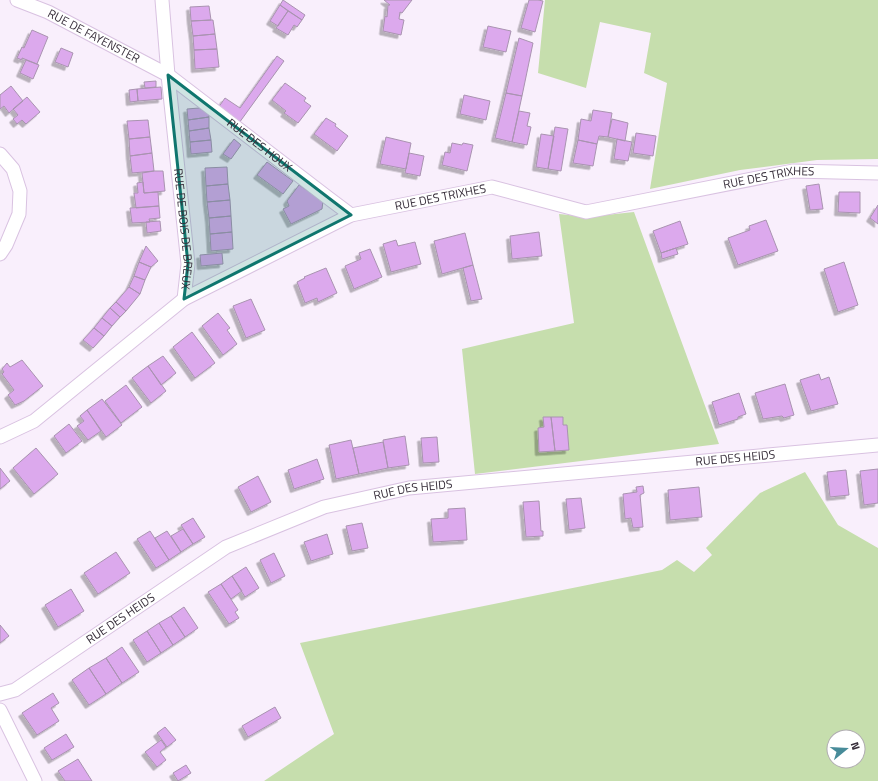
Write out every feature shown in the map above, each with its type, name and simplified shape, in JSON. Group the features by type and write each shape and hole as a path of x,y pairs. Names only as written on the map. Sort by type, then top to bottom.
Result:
{"street":[{"name":"RUE DE FAYENSTER","path":"17,0 48,12 168,75"},
{"name":"RUE DE BOIS DE BREUX","path":"0,437 34,421 184,299 188,264 168,75 162,0"},
{"name":"RUE DES HOUX","path":"168,75 351,215"},
{"path":"0,154 13,169 20,191 19,214 2,248"},
{"name":"RUE DES TRIXHES","path":"184,299 351,215 492,187 586,212 793,171 878,173"},
{"name":"RUE DES HEIDS","path":"0,694 15,690 226,547 324,507 409,488 878,445"},
{"path":"0,710 35,781"}],"highlighted area":[{"path":"168,75 351,215 184,299 188,264"}],"green space":[{"path":"545,0 878,0 878,159 817,160 740,170 650,189 667,83 644,73 651,33 600,22 586,88 538,73"},
{"path":"634,212 719,444 475,474 462,349 574,323 559,214 588,217"},
{"path":"805,472 838,525 878,548 878,781 264,781 334,734 300,643 662,570 677,560 694,572 712,555 706,548 760,493"}],"building":[{"path":"283,0 305,15 302,20 280,5"},
{"path":"384,0 412,0 402,13 400,12 399,19 404,20 401,35 383,31 385,16 387,17 388,5 390,5"},
{"path":"529,0 543,1 535,32 521,28"},
{"path":"280,5 288,11 278,26 270,21"},
{"path":"209,6 211,20 191,21 190,7"},
{"path":"288,11 302,20 297,27 294,25 288,35 276,28"},
{"path":"213,20 215,34 193,36 191,21"},
{"path":"488,26 511,31 506,52 483,47"},
{"path":"32,30 48,37 37,64 22,58 22,60 17,58 22,47 24,48"},
{"path":"215,34 217,49 194,50 193,36"},
{"path":"519,38 533,43 522,96 506,93"},
{"path":"61,48 73,53 68,67 55,62"},
{"path":"217,49 219,67 195,69 194,50"},
{"path":"277,56 284,61 239,123 218,108 225,98 240,108"},
{"path":"26,60 39,65 33,79 20,73"},
{"path":"156,81 156,87 145,88 144,82"},
{"path":"285,83 306,98 304,101 311,106 298,123 284,113 286,111 272,100"},
{"path":"11,86 23,101 9,113 4,106 0,109 0,95"},
{"path":"161,87 162,99 138,101 137,89"},
{"path":"137,89 138,101 130,102 129,90"},
{"path":"506,93 522,96 512,142 495,138"},
{"path":"464,95 490,101 486,120 460,114"},
{"path":"27,97 40,112 26,124 22,120 17,124 13,119 18,115 13,109"},
{"path":"199,108 209,114 209,117 188,120 187,109"},
{"path":"593,110 612,113 608,137 599,136 597,144 578,140 581,119 591,121"},
{"path":"519,111 530,113 527,126 531,127 527,145 512,142"},
{"path":"209,117 209,128 189,131 188,120"},
{"path":"326,118 336,124 335,126 348,136 337,151 314,134"},
{"path":"612,119 628,123 625,141 608,137"},
{"path":"148,120 150,137 129,139 127,121"},
{"path":"555,127 568,129 561,171 548,169"},
{"path":"209,128 211,140 190,142 189,131"},
{"path":"636,133 656,136 653,156 633,153"},
{"path":"541,134 554,136 548,169 536,167"},
{"path":"150,137 152,153 130,156 129,139"},
{"path":"386,137 411,143 406,169 380,164"},
{"path":"234,139 241,145 231,159 223,154"},
{"path":"617,139 632,142 628,161 614,159"},
{"path":"211,140 212,152 191,154 190,142"},
{"path":"578,140 597,144 593,166 573,163"},
{"path":"452,143 473,145 467,171 442,165 445,152 450,153"},
{"path":"152,153 154,171 132,173 130,156"},
{"path":"409,153 424,156 420,176 405,173"},
{"path":"267,162 293,181 283,194 257,175"},
{"path":"227,167 228,184 206,186 205,168"},
{"path":"163,171 165,191 144,193 142,173"},
{"path":"143,182 144,193 158,192 159,206 136,208 134,193 138,193 137,183"},
{"path":"228,184 230,200 207,202 206,186"},
{"path":"819,184 823,209 810,210 806,186"},
{"path":"299,185 323,201 322,209 291,224 283,209 289,206 287,201"},
{"path":"839,192 860,192 860,213 838,212"},
{"path":"230,200 231,216 209,218 207,202"},
{"path":"878,205 878,224 870,218"},
{"path":"159,206 160,218 149,219 150,222 132,223 130,208"},
{"path":"231,216 232,232 210,234 209,218"},
{"path":"766,220 778,251 738,265 728,238 750,230 749,226"},
{"path":"160,221 161,231 147,233 146,222"},
{"path":"680,221 688,244 661,253 653,231"},
{"path":"232,232 233,249 211,251 210,234"},
{"path":"539,232 542,256 512,259 510,236"},
{"path":"465,233 473,265 442,274 434,241"},
{"path":"396,240 398,246 415,242 421,264 391,272 383,244"},
{"path":"146,246 158,261 151,267 139,262"},
{"path":"676,248 678,254 662,259 661,253"},
{"path":"370,249 382,277 354,289 345,266 361,259 359,253"},
{"path":"222,253 223,264 201,266 200,255"},
{"path":"139,262 151,267 145,280 134,276"},
{"path":"844,262 858,305 838,312 824,269"},
{"path":"473,265 482,299 471,301 463,268"},
{"path":"326,268 337,293 318,302 317,298 305,303 297,282 305,278 304,277"},
{"path":"134,276 145,280 140,294 129,287"},
{"path":"129,287 140,294 126,311 116,302"},
{"path":"251,299 265,330 246,338 233,306"},
{"path":"116,302 126,311 120,317 110,308"},
{"path":"110,308 120,317 112,326 102,318"},
{"path":"218,313 230,328 227,330 237,344 223,355 202,326"},
{"path":"102,318 112,326 104,336 94,328"},
{"path":"94,328 104,336 93,348 83,340"},
{"path":"192,332 215,363 195,378 173,347"},
{"path":"163,356 176,373 161,385 148,366"},
{"path":"22,360 43,386 24,401 15,405 8,395 14,390 2,374 4,372 2,369 7,363 10,367"},
{"path":"148,366 166,391 151,403 132,378"},
{"path":"819,374 821,380 829,377 838,404 811,411 800,380"},
{"path":"785,384 794,415 784,418 782,416 763,419 755,393"},
{"path":"126,385 142,407 121,423 105,401"},
{"path":"739,393 746,414 738,417 738,419 719,425 712,402"},
{"path":"102,399 122,425 106,437 87,410"},
{"path":"87,410 101,431 88,440 77,426 84,421 80,416"},
{"path":"543,417 551,417 555,451 539,452 538,428 544,427"},
{"path":"551,417 563,417 563,425 567,425 569,450 555,451"},
{"path":"69,424 82,441 66,453 54,436"},
{"path":"405,436 409,465 388,468 383,440"},
{"path":"437,437 439,462 423,463 421,438"},
{"path":"351,440 359,474 336,479 329,445"},
{"path":"383,442 388,468 359,474 353,448"},
{"path":"36,448 58,474 34,494 13,468"},
{"path":"317,459 324,479 294,489 288,470"},
{"path":"0,468 10,481 0,489"},
{"path":"878,469 878,503 864,505 860,471"},
{"path":"846,470 849,495 830,497 827,472"},
{"path":"258,476 271,502 251,512 238,487"},
{"path":"643,486 644,493 640,495 643,527 633,528 631,518 625,519 623,494 637,492 636,487"},
{"path":"699,487 702,517 670,520 668,490"},
{"path":"581,498 585,528 569,530 566,499"},
{"path":"539,501 541,531 543,531 543,536 526,537 523,502"},
{"path":"465,508 467,540 433,542 431,519 448,518 448,509"},
{"path":"193,518 205,537 193,544 181,525"},
{"path":"362,523 368,548 352,551 346,526"},
{"path":"183,529 193,544 181,552 171,536"},
{"path":"150,531 169,560 156,568 137,539"},
{"path":"167,531 181,552 169,560 155,538"},
{"path":"327,534 333,554 311,561 304,542"},
{"path":"116,552 130,573 98,594 84,573"},
{"path":"274,553 285,576 271,583 260,560"},
{"path":"246,567 259,588 245,597 232,576"},
{"path":"232,576 242,591 231,599 221,584"},
{"path":"221,584 238,610 235,612 239,618 229,624 208,592"},
{"path":"71,589 84,611 58,627 45,605"},
{"path":"184,607 198,628 185,637 171,616"},
{"path":"171,616 185,637 173,645 159,623"},
{"path":"159,623 173,645 161,653 147,631"},
{"path":"0,625 9,636 0,643"},
{"path":"147,631 161,653 147,662 133,640"},
{"path":"122,647 139,672 122,683 106,658"},
{"path":"106,658 122,683 106,694 89,668"},
{"path":"89,668 106,694 89,705 72,680"},
{"path":"53,693 59,703 51,708 59,721 37,735 22,713"},
{"path":"275,707 281,718 248,737 242,726"},
{"path":"165,727 176,740 167,747 157,733"},
{"path":"66,734 74,747 52,760 44,748"},
{"path":"161,740 166,747 160,752 166,760 157,767 145,752"},
{"path":"78,759 92,781 65,781 58,771"},
{"path":"186,765 191,773 178,781 173,773"}]}
